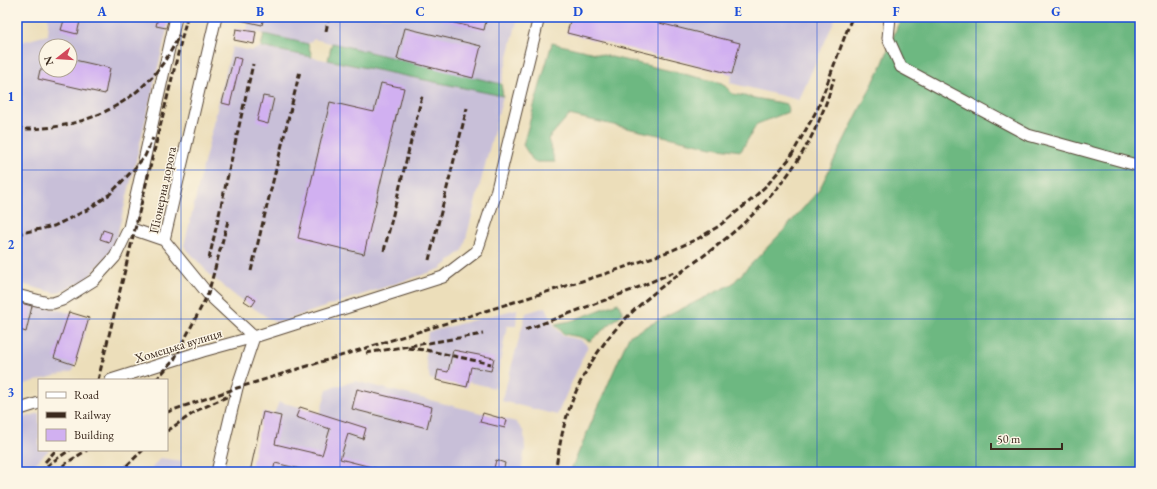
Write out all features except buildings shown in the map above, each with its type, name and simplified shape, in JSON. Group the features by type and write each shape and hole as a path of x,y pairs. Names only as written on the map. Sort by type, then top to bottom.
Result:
{"street":[{"path":"17,295 48,303 62,300 94,280 115,257 129,228 176,17"},
{"name":"Піонерна дорога","path":"216,17 164,240 208,294 254,337"},
{"name":"Хомецька вулиця","path":"114,379 203,350 254,337 443,277 478,251 496,193 539,17"},
{"path":"890,17 888,38 901,67 1028,135 1140,166"},
{"path":"129,228 164,240"},
{"path":"217,472 237,388 254,337"},
{"path":"17,410 38,403"}],"shaded area":[{"path":"48,17 170,17 114,247 86,280 56,293 17,283 17,43 48,35"},
{"path":"249,17 518,17 501,84 314,39 308,44 256,32 254,44 234,40 236,29 247,30"},
{"path":"571,17 836,17 799,100 730,83 732,74 567,33"},
{"path":"232,47 252,51 261,47 503,96 463,250 440,269 276,323 238,298 211,276 184,246"},
{"path":"17,299 89,318 73,371 38,379 38,380 17,386"},
{"path":"546,307 555,327 563,336 581,340 588,346 557,415 502,401 526,313"},
{"path":"517,309 516,326 507,326 495,388 468,382 467,387 430,379 425,356 428,332"},
{"path":"355,381 516,422 524,432 525,449 521,472 250,472 263,412 274,414 279,402 320,414 327,389"},
{"path":"38,413 38,451 48,451 26,472 17,472 17,420"},
{"path":"160,458 182,461 180,472 149,472"}],"green space":[{"path":"17,17 24,17 17,34"},
{"path":"901,17 1140,17 1140,472 570,472 629,336 732,284 784,230 819,190 883,63"},
{"path":"264,34 308,44 312,57 261,47"},
{"path":"332,43 501,84 503,96 328,60"},
{"path":"552,43 722,83 733,94 787,104 788,112 757,124 741,151 712,147 569,115 548,139 555,162 534,162 523,145"},
{"path":"618,303 623,313 590,341 580,337 564,334 555,324 571,321"}],"railway":[{"path":"98,379 187,17"},
{"path":"326,31 329,17"},
{"path":"168,412 237,388 611,272 673,250 699,238 719,226 750,201 768,184 790,158 818,108 852,17"},
{"path":"17,129 43,128 67,124 91,118 113,108 133,94 151,78 167,58 179,35"},
{"path":"209,259 253,64"},
{"path":"251,271 300,71"},
{"path":"555,472 567,415 582,379 598,352 620,324 642,303 725,239 767,200 784,180 800,157 825,107 834,78"},
{"path":"384,251 422,96"},
{"path":"429,260 467,108"},
{"path":"17,234 54,226 89,209 110,194 134,169 145,156 153,138"},
{"path":"157,379 174,360 208,294 228,221"},
{"path":"525,330 632,290 674,272"},
{"path":"366,353 483,334"},
{"path":"408,348 426,350 491,364"},
{"path":"168,430 198,410 231,395"},
{"path":"45,462 55,451"},
{"path":"40,472 68,451"},
{"path":"56,472 65,464 85,451"},
{"path":"120,472 142,451"}]}
